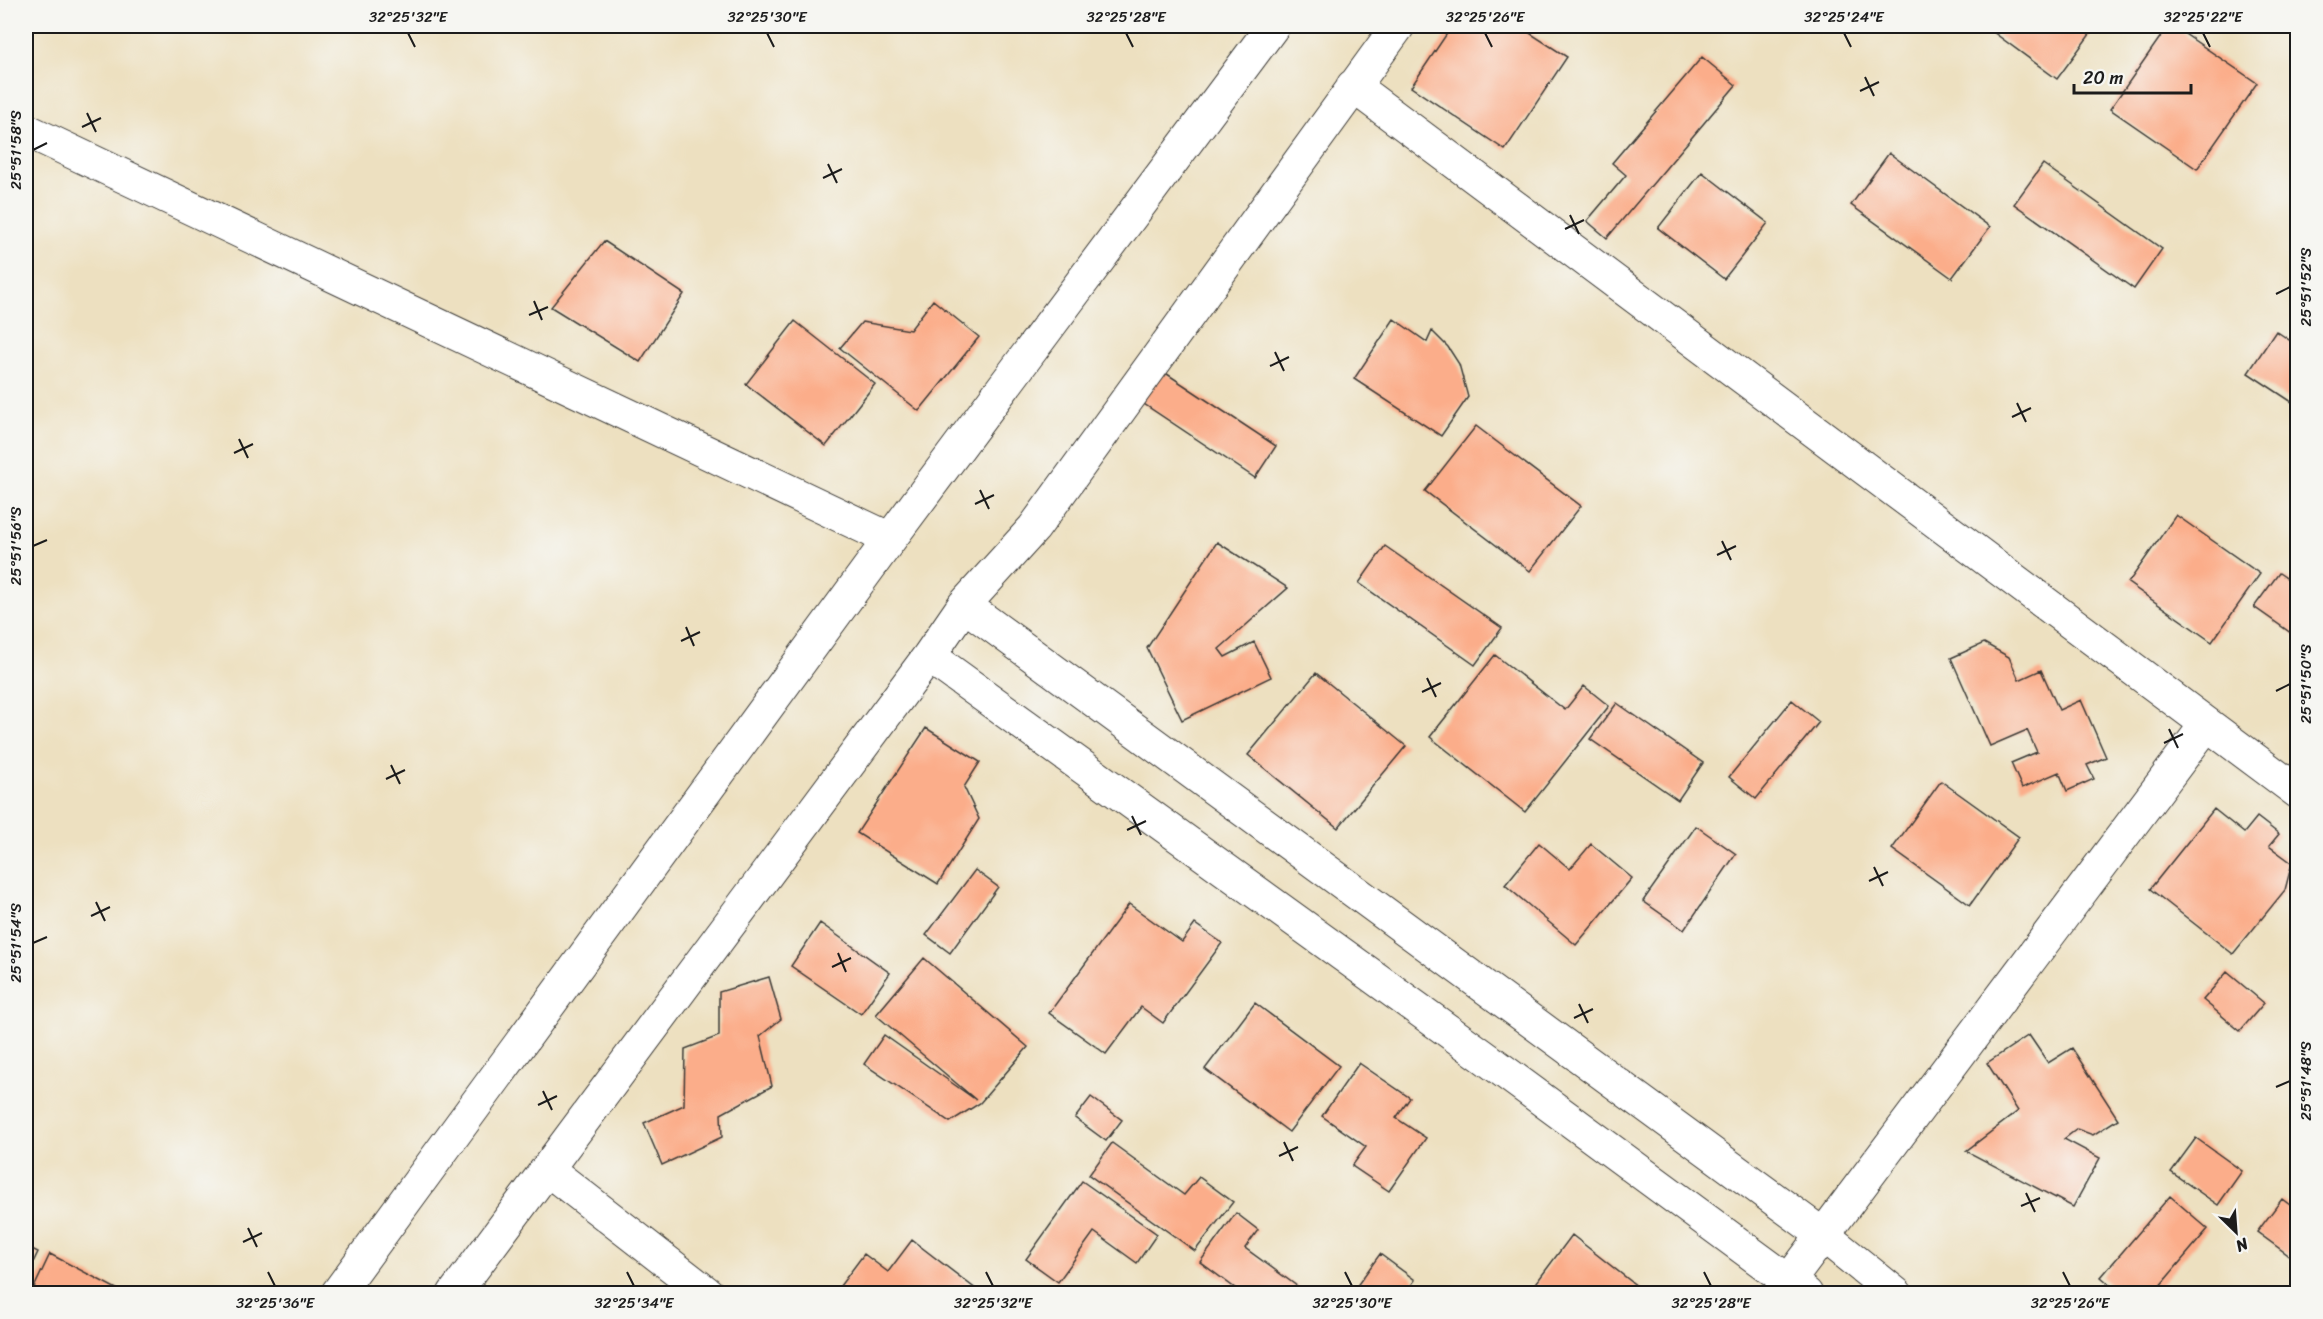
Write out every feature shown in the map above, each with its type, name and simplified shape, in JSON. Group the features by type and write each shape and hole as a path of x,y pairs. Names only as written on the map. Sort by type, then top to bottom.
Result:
{"street":[{"path":"337,1293 890,539 1273,26"},
{"path":"453,1293 929,656 964,605 1034,528 1398,26"},
{"path":"1353,86 2298,792"},
{"path":"26,130 890,539"},
{"path":"964,605 1823,1235 1896,1293"},
{"path":"929,656 1473,1049 1791,1289 1823,1235 2206,725"},
{"path":"546,1169 708,1293"}],"building":[{"path":"1452,26 1519,26 1567,57 1505,150 1411,87"},
{"path":"1992,26 2096,26 2057,79 1989,29"},
{"path":"2168,26 2173,26 2257,83 2197,169 2110,109"},
{"path":"1702,57 1736,85 1607,238 1587,221 1626,175 1612,163"},
{"path":"1889,153 1990,227 1952,278 1851,205"},
{"path":"2043,164 2162,249 2134,289 2014,204"},
{"path":"1702,172 1768,223 1724,279 1658,228"},
{"path":"604,241 684,294 640,362 551,307"},
{"path":"933,300 979,337 919,411 840,348 862,322 910,330"},
{"path":"1394,319 1427,342 1432,331 1448,347 1459,364 1468,397 1441,436 1354,379"},
{"path":"795,321 875,384 826,446 746,384"},
{"path":"2276,331 2298,346 2298,406 2248,373"},
{"path":"1158,368 1276,446 1255,478 1138,400"},
{"path":"1476,426 1581,506 1530,571 1425,491"},
{"path":"2176,515 2260,574 2212,642 2128,583"},
{"path":"1217,542 1288,588 1219,649 1225,657 1254,642 1271,677 1182,720 1147,648"},
{"path":"1385,546 1502,628 1475,665 1359,583"},
{"path":"2279,573 2298,586 2298,638 2254,607"},
{"path":"1984,643 2009,657 2019,680 2041,670 2059,710 2081,700 2106,757 2087,765 2094,779 2067,791 2059,772 2022,788 2011,763 2037,752 2027,730 1990,746 1951,658"},
{"path":"1495,655 1565,710 1584,686 1609,706 1525,812 1430,737"},
{"path":"1316,673 1406,746 1338,828 1248,755"},
{"path":"1792,700 1819,722 1756,799 1729,777"},
{"path":"1617,703 1703,763 1678,800 1590,739"},
{"path":"926,728 980,762 964,787 979,819 938,884 857,833"},
{"path":"1941,781 2019,837 1970,905 1892,849"},
{"path":"2214,809 2244,833 2257,817 2279,834 2269,846 2292,863 2285,890 2233,954 2150,889"},
{"path":"1696,826 1736,854 1684,930 1643,901"},
{"path":"1539,843 1570,869 1591,844 1632,878 1576,945 1505,885"},
{"path":"975,870 998,887 950,953 926,935"},
{"path":"1129,904 1182,942 1195,924 1222,943 1163,1023 1141,1007 1106,1054 1049,1013"},
{"path":"820,923 890,973 861,1014 791,966"},
{"path":"924,958 1028,1047 980,1103 950,1122 864,1064 884,1035 976,1100 876,1015"},
{"path":"2227,972 2264,1003 2240,1031 2203,1000"},
{"path":"769,977 781,1019 760,1036 772,1086 721,1114 722,1137 662,1165 644,1123 684,1105 685,1049 719,1036 719,992"},
{"path":"1255,1003 1339,1066 1289,1132 1205,1069"},
{"path":"2029,1035 2048,1063 2072,1048 2118,1119 2093,1135 2077,1129 2064,1139 2100,1158 2073,1207 1966,1151 2018,1111 1987,1063"},
{"path":"1359,1063 1410,1098 1396,1118 1426,1138 1389,1191 1352,1166 1366,1147 1322,1116"},
{"path":"1091,1097 1122,1120 1106,1141 1075,1118"},
{"path":"2196,1138 2242,1171 2218,1205 2171,1172"},
{"path":"1112,1143 1184,1195 1199,1177 1233,1202 1195,1251 1089,1175"},
{"path":"1082,1181 1157,1234 1137,1263 1094,1232 1058,1282 1026,1259"},
{"path":"2170,1196 2208,1229 2153,1294 2121,1294 2101,1277"},
{"path":"2282,1199 2298,1211 2298,1262 2257,1232"},
{"path":"1236,1213 1258,1230 1245,1248 1301,1289 1295,1294 1243,1294 1200,1262"},
{"path":"1572,1235 1647,1294 1528,1294"},
{"path":"912,1240 977,1290 975,1294 834,1294 864,1254 888,1272"},
{"path":"26,1246 38,1252 26,1277"},
{"path":"50,1254 126,1294 31,1294"},
{"path":"1380,1254 1415,1280 1405,1294 1351,1294"}]}
